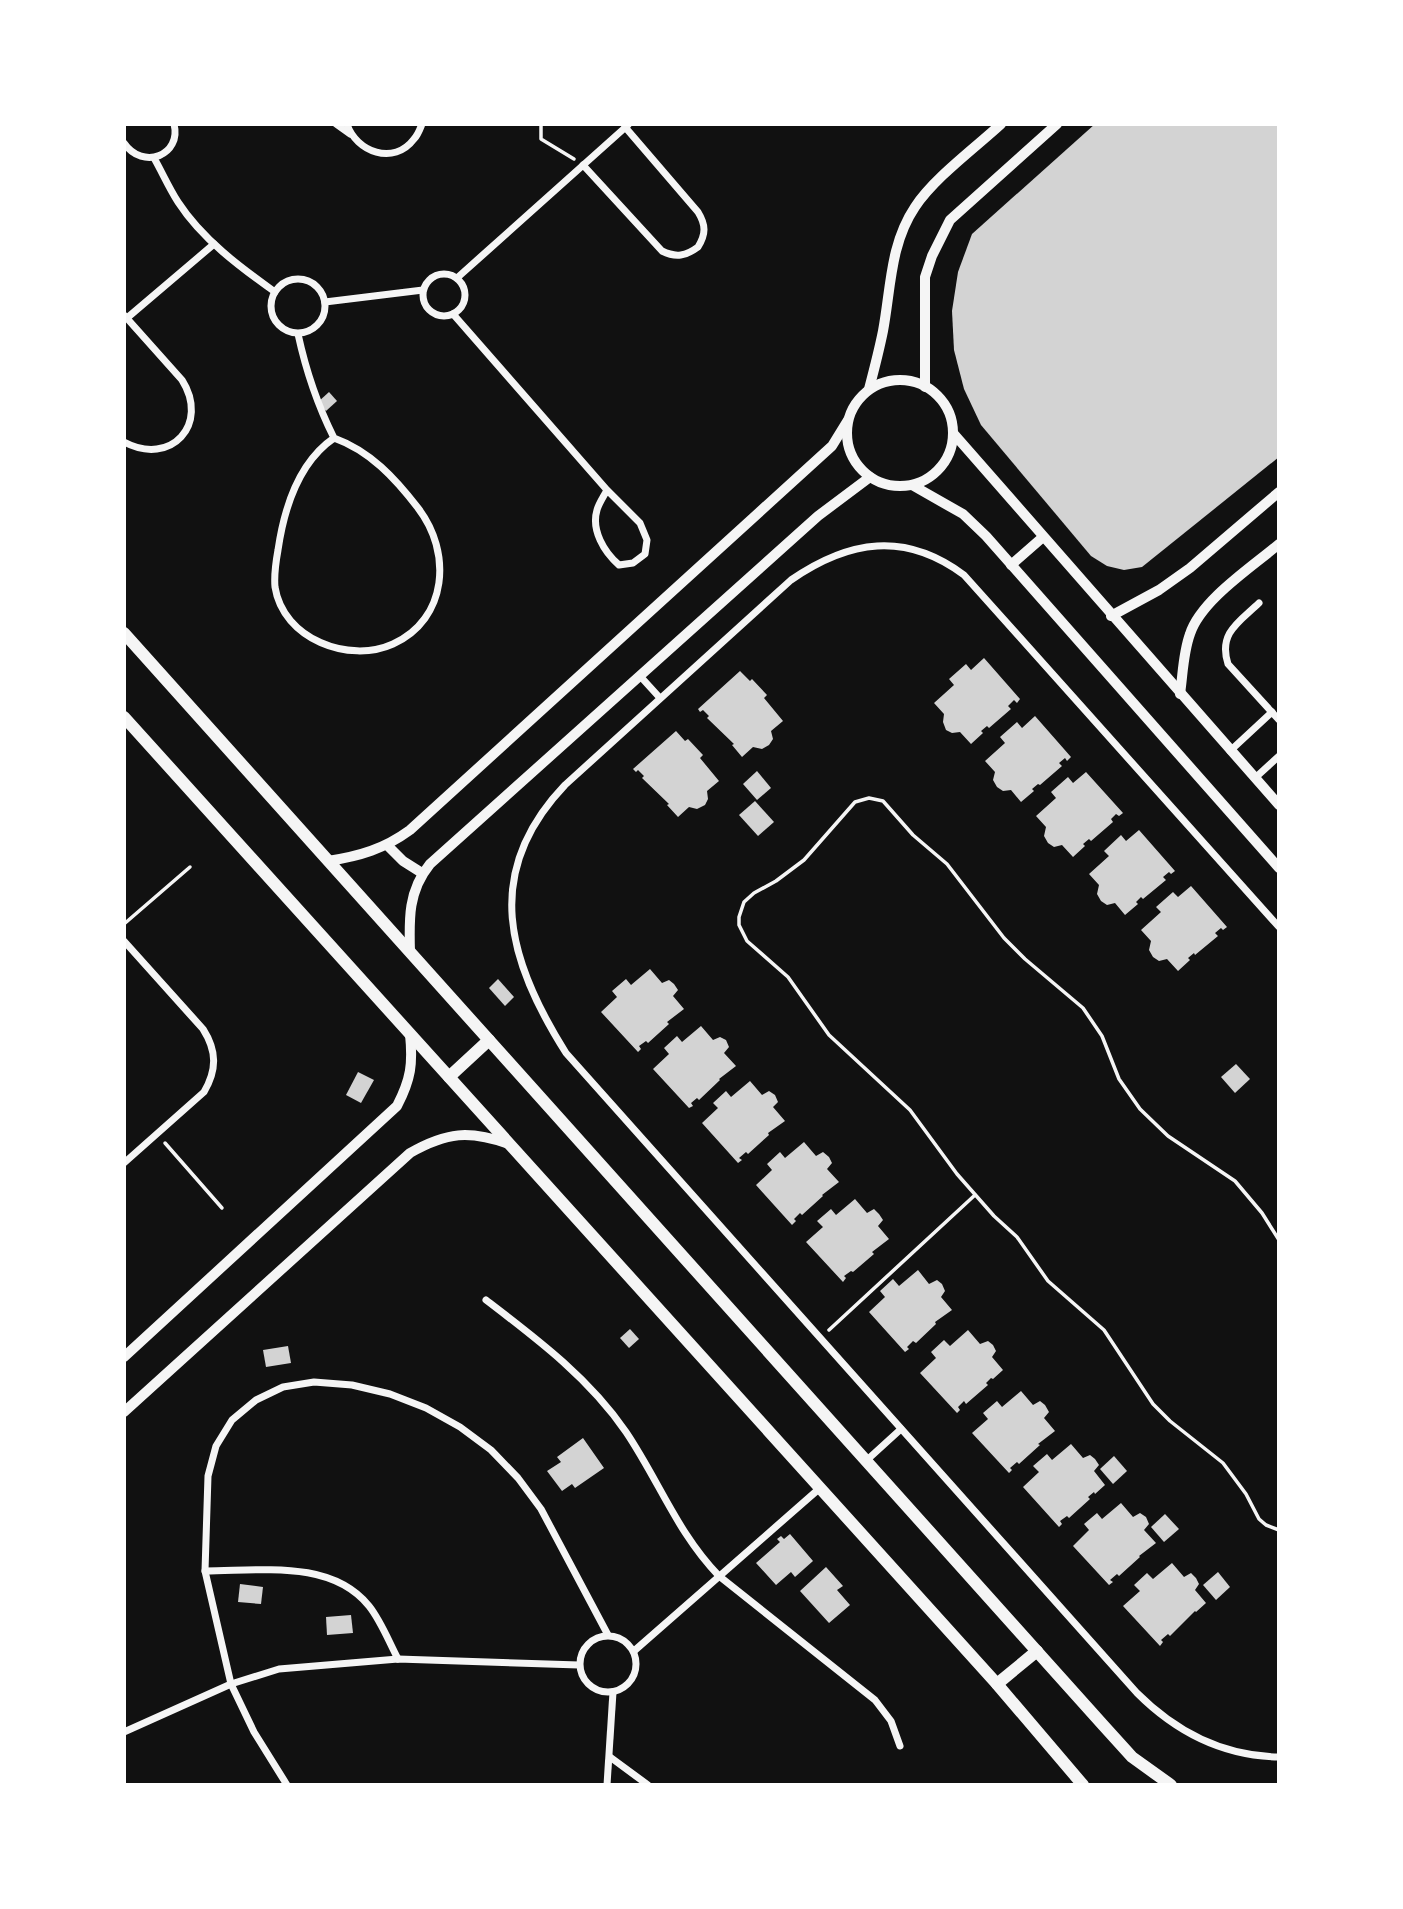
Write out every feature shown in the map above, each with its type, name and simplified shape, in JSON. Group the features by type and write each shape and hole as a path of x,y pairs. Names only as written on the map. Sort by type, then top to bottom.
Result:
{"main road":[{"path":"124,633 1132,1757 1171,1785"},
{"path":"124,717 997,1684 1083,1785"},
{"path":"449,1077 489,1040"},
{"path":"997,1684 1037,1651"}],"street":[{"path":"124,143 141,158 154,158 165,153 173,143 174,124"},
{"path":"336,124 363,148 380,154 398,152 414,141 422,124"},
{"path":"346,124 350,134"},
{"path":"869,389 883,332 897,244 905,224 916,205 932,187 1001,124"},
{"path":"925,387 925,277 950,220 1057,124"},
{"path":"457,278 583,164 627,125 703,220 705,229 698,247 681,256 662,251 583,164"},
{"path":"154,158 178,203 214,244 275,292"},
{"path":"124,442 137,449 164,449 186,432 191,419 189,391 126,317 214,244"},
{"path":"437,275 457,278 465,290 459,310 446,316 433,313 425,303 426,284 437,275"},
{"path":"289,280 308,281 322,293 325,302 325,311 316,327 298,334 281,327 274,320 271,311 275,292 289,280"},
{"path":"325,302 424,290"},
{"path":"453,314 607,490 640,523 647,540 645,554 633,563 619,565 607,555 600,541 596,526 597,510 607,490"},
{"path":"298,334 318,405 334,438 355,446 374,458 409,496 424,516 435,538 441,562 440,587 431,610 414,630 404,637 393,644 368,651 343,650 319,643 299,629 283,610 275,587 278,550 286,513 308,462 334,438"},
{"path":"328,861 365,855 410,830 832,446 856,403 869,389 887,382 906,381 925,387 946,406 953,433 950,451 942,467 929,479 897,487 883,484 870,477 855,462 847,442 848,420"},
{"path":"953,433 1279,805"},
{"path":"410,952 411,901 414,888 429,864 818,516 870,477"},
{"path":"912,485 963,514 1279,868"},
{"path":"1111,616 1159,590 1190,568 1279,492"},
{"path":"1011,565 1043,537"},
{"path":"1180,694 1190,632 1198,617 1219,595 1279,544"},
{"path":"1279,927 978,589 949,564 932,555 914,549 878,545 845,551 817,563 791,580 565,785 538,817 528,835 515,874 512,896 514,939 519,960 538,1005 566,1054 1152,1708 1167,1721 1203,1741 1244,1754 1279,1757"},
{"path":"1259,603 1230,630 1225,640 1224,653 1228,664 1279,720"},
{"path":"640,676 660,698"},
{"path":"1230,751 1272,712"},
{"path":"1255,778 1279,756"},
{"path":"387,845 403,861 422,873"},
{"path":"124,941 203,1029 211,1041 215,1067 204,1091 124,1163"},
{"path":"124,1357 397,1106 408,1084 412,1060 411,1034"},
{"path":"124,1412 410,1153 433,1140 458,1134 484,1135 509,1144"},
{"path":"486,1300 551,1350 601,1401 644,1459 688,1541 719,1576 875,1700 891,1721 900,1746"},
{"path":"287,1785 254,1732 231,1684 205,1571 208,1476 216,1446 232,1420 256,1400 283,1387 314,1381 352,1385 390,1394 426,1408 460,1427 491,1450 518,1478 541,1508 608,1635"},
{"path":"867,1460 901,1429"},
{"path":"634,1651 820,1488"},
{"path":"205,1571 315,1573 336,1580 355,1591 371,1608 398,1659"},
{"path":"608,1635 624,1640 634,1651 634,1677 622,1689 613,1692 601,1691 590,1686 583,1677 579,1665 584,1647 599,1636 608,1635"},
{"path":"124,1732 231,1684 279,1669 398,1659 579,1665"},
{"path":"607,1785 613,1692"},
{"path":"610,1757 648,1785"}],"path":[{"path":"541,124 541,139 583,164"},
{"path":"1279,1241 1262,1213 1235,1181 1168,1136 1140,1109 1119,1079 1102,1036 1083,1008 1004,938 947,864 913,835 889,806 876,798 862,799 849,807 798,865 748,897 741,908 739,925 747,941 788,977 829,1035 910,1110 975,1195 1017,1237 1060,1294 1104,1330 1153,1404 1223,1463 1241,1486 1259,1519 1279,1530"},
{"path":"124,924 190,867"},
{"path":"157,1133 222,1208"},
{"path":"820,1338 975,1195"}],"building":[{"path":"1095,124 1279,124 1279,457 1142,567 1124,570 1107,566 1091,556 981,425 964,389 954,350 952,311 958,272 972,234"},
{"path":"329,392 337,401 326,411 318,402"},
{"path":"984,658 1020,699 1017,703 1014,700 1008,706 1011,709 989,728 987,726 981,731 983,733 971,744 960,732 952,733 946,730 944,714 934,703 954,685 949,679 966,664 971,670"},
{"path":"740,671 767,695 764,698 783,721 771,731 773,739 769,745 762,749 753,747 742,757 732,745 734,744 707,718 709,716 698,709"},
{"path":"1035,716 1071,757 1059,763 1062,766 1032,789 1034,791 1021,802 1011,790 1003,791 997,787 993,780 995,772 985,761 1005,743 1000,737 1017,722 1022,728"},
{"path":"676,731 703,755 700,758 719,781 707,791 708,799 705,805 697,809 689,807 678,817 667,805 669,804 642,778 644,776 633,769"},
{"path":"757,771 771,788 757,800 743,784"},
{"path":"1086,772 1123,813 1119,816 1116,814 1111,819 1113,822 1091,841 1089,839 1083,844 1085,846 1073,857 1062,845 1054,847 1048,843 1044,836 1046,827 1036,816 1056,798 1051,792 1068,777 1073,783"},
{"path":"755,801 774,822 758,836 739,815"},
{"path":"1139,830 1175,871 1163,877 1166,880 1143,899 1141,897 1136,902 1138,904 1125,915 1115,903 1107,905 1101,901 1097,894 1099,885 1089,874 1109,856 1104,851 1121,835 1126,841"},
{"path":"1191,886 1227,927 1215,933 1218,936 1188,958 1190,960 1178,971 1167,959 1159,961 1153,957 1149,950 1151,941 1141,930 1161,912 1156,907 1173,892 1178,897"},
{"path":"650,969 662,983 669,980 674,984 678,990 673,996 684,1009 667,1022 669,1024 648,1043 646,1041 639,1046 641,1049 638,1052 601,1012 617,997 612,991 626,979 631,985"},
{"path":"498,979 514,997 505,1006 489,988"},
{"path":"701,1026 713,1040 720,1037 726,1040 729,1047 724,1053 736,1066 699,1100 697,1098 691,1103 693,1106 689,1108 653,1069 669,1054 664,1048 677,1036 682,1042"},
{"path":"1236,1064 1250,1079 1235,1093 1221,1077"},
{"path":"358,1072 374,1080 361,1103 346,1095"},
{"path":"750,1081 762,1095 769,1091 775,1095 778,1102 773,1107 785,1121 768,1133 769,1135 748,1154 746,1152 739,1158 742,1160 738,1163 702,1123 718,1108 713,1103 726,1091 731,1097"},
{"path":"804,1142 816,1156 823,1152 829,1157 832,1163 827,1169 839,1182 802,1215 800,1213 792,1225 756,1185 772,1170 767,1164 780,1152 785,1158"},
{"path":"855,1199 867,1213 874,1209 879,1214 883,1220 878,1226 889,1239 853,1272 844,1276 846,1278 843,1282 806,1242 823,1227 817,1221 831,1209 836,1215"},
{"path":"918,1270 929,1284 937,1280 942,1284 945,1291 941,1297 952,1310 935,1322 916,1343 913,1341 905,1352 869,1312 885,1297 880,1291 893,1279 899,1286"},
{"path":"630,1329 639,1339 629,1348 620,1338"},
{"path":"968,1330 980,1344 988,1341 993,1345 996,1351 992,1357 1003,1370 991,1378 986,1383 988,1385 966,1404 964,1401 958,1407 960,1410 957,1413 920,1373 936,1358 931,1352 944,1340 950,1346"},
{"path":"288,1346 291,1363 266,1367 263,1350"},
{"path":"1021,1391 1033,1405 1040,1401 1045,1405 1049,1412 1044,1418 1055,1431 1019,1464 1017,1462 1010,1468 1012,1470 1009,1473 972,1433 988,1419 983,1413 997,1401 1002,1407"},
{"path":"583,1438 604,1468 575,1488 572,1484 562,1491 547,1471 561,1462 557,1457"},
{"path":"1071,1444 1083,1458 1090,1455 1095,1459 1099,1465 1094,1471 1105,1485 1088,1497 1090,1499 1069,1518 1067,1516 1060,1521 1062,1524 1059,1527 1023,1487 1039,1472 1033,1466 1047,1454 1052,1460"},
{"path":"1114,1456 1127,1471 1113,1484 1100,1469"},
{"path":"1121,1503 1133,1517 1140,1513 1146,1517 1149,1524 1144,1530 1156,1543 1119,1576 1117,1574 1110,1580 1113,1582 1109,1585 1073,1546 1089,1530 1084,1524 1097,1513 1102,1519"},
{"path":"1165,1514 1179,1529 1164,1542 1151,1527"},
{"path":"790,1534 813,1561 795,1577 791,1572 776,1585 756,1563 780,1542 777,1539 781,1536 784,1539"},
{"path":"1172,1563 1184,1577 1191,1573 1196,1578 1199,1584 1195,1590 1206,1603 1170,1636 1168,1634 1161,1640 1163,1642 1160,1646 1123,1606 1140,1591 1134,1585 1147,1573 1153,1579"},
{"path":"826,1567 843,1586 837,1590 850,1605 829,1623 800,1591"},
{"path":"1218,1572 1230,1587 1216,1600 1203,1585"},
{"path":"240,1584 263,1587 261,1604 238,1602"},
{"path":"351,1615 353,1633 327,1635 326,1617"}]}
